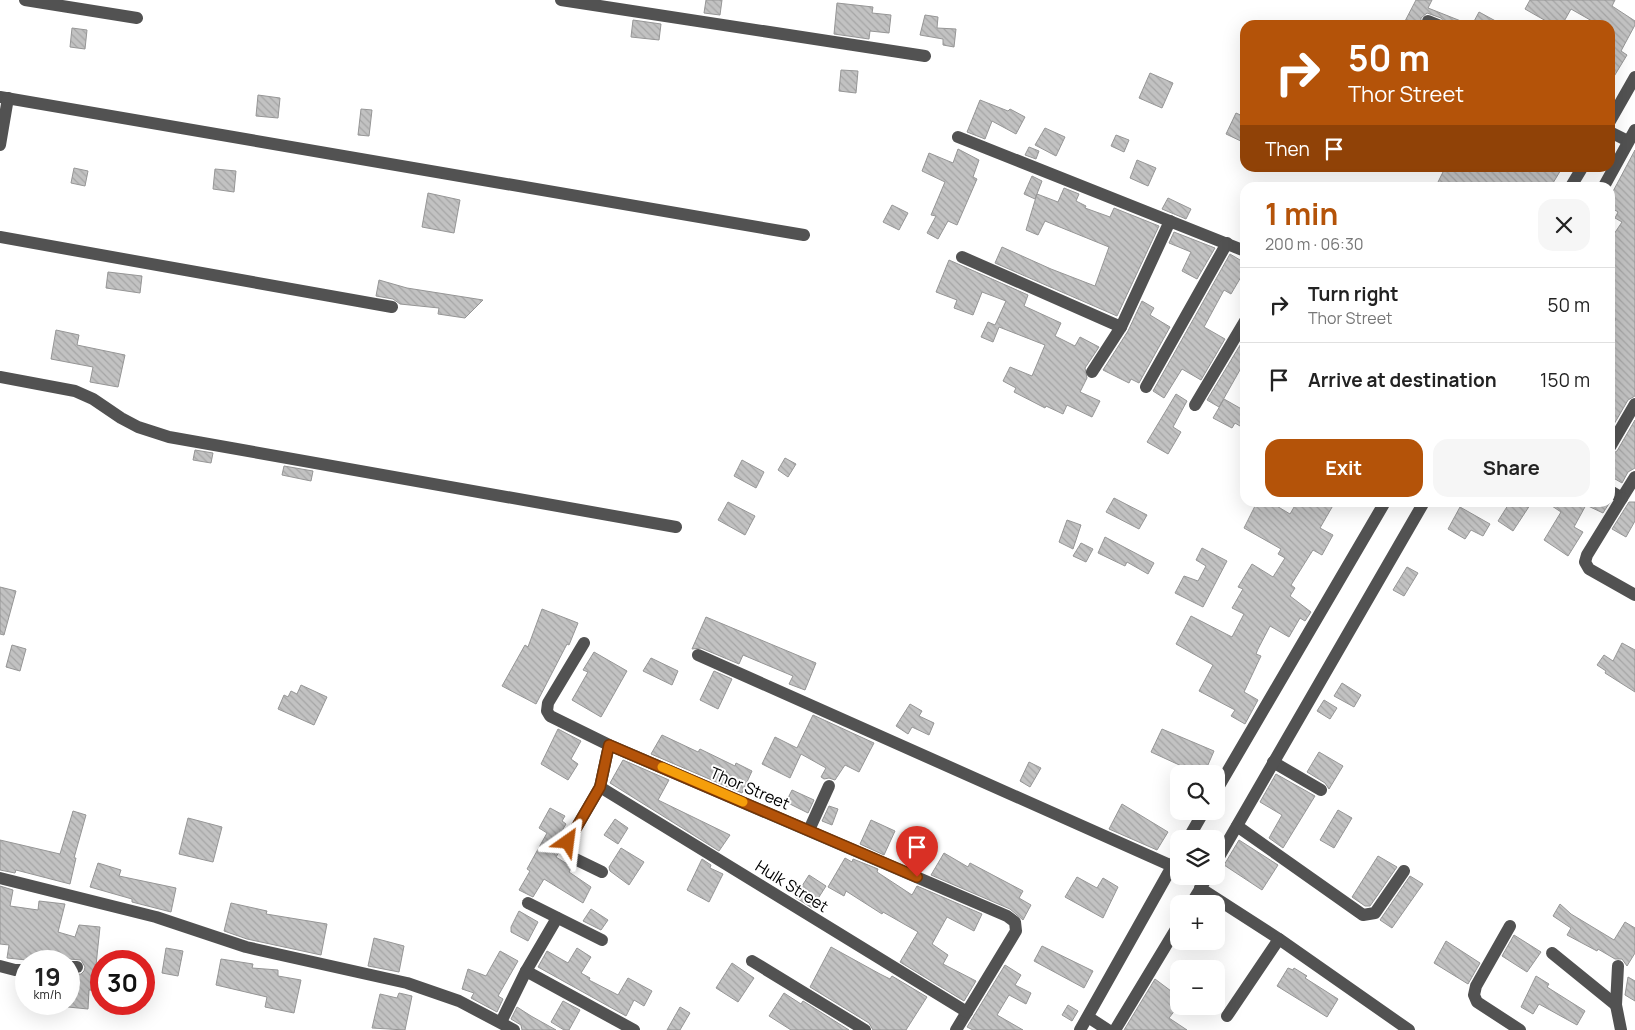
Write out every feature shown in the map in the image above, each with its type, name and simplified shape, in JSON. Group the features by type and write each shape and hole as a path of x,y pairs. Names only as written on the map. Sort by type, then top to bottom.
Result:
{"street":[{"path":"25,0 137,18"},
{"path":"561,0 925,56"},
{"path":"1615,112 1635,77"},
{"path":"0,145 4,97 804,235"},
{"path":"1615,133 1629,137 1615,163"},
{"path":"958,137 1240,249"},
{"path":"1092,372 1121,327 1170,221"},
{"path":"0,237 392,307"},
{"path":"1146,387 1227,243"},
{"path":"962,257 1121,327"},
{"path":"1195,405 1240,329"},
{"path":"0,377 76,391 93,399 130,423 169,437 676,526"},
{"path":"1615,438 1635,404"},
{"path":"1615,490 1630,488"},
{"path":"1630,488 1587,555 1585,562 1589,569 1635,595"},
{"path":"1225,776 1382,507"},
{"path":"1225,847 1421,507"},
{"name":"Thor Street","path":"584,643 548,703 546,711 550,716 609,745 1007,916 1015,922 1016,931 967,1012"},
{"path":"698,655 1170,865"},
{"path":"602,872 571,857 567,850 568,842 600,787 609,745"},
{"path":"1273,762 1321,790"},
{"path":"809,830 829,786"},
{"name":"Hulk Street","path":"600,787 967,1012"},
{"path":"1238,826 1363,915 1374,913 1404,871"},
{"path":"1080,1030 1090,1019 1170,870"},
{"path":"0,878 156,917 246,947 407,983 459,1001 514,1030"},
{"path":"1196,895 1202,885"},
{"path":"1200,888 1409,1030"},
{"path":"528,903 602,940"},
{"path":"501,1022 526,971 557,918"},
{"path":"1510,926 1476,986 1474,995 1477,1002 1520,1030"},
{"path":"1115,1030 1170,939"},
{"path":"1227,1016 1279,940"},
{"path":"1552,953 1616,1005"},
{"path":"752,961 865,1030"},
{"path":"0,966 15,970"},
{"path":"1618,966 1616,1005 1621,1030"},
{"path":"526,971 634,1030"},
{"path":"958,1029 967,1012"},
{"path":"1090,1019 1108,1030"}],"building":[{"path":"706,0 722,0 720,15 704,13"},
{"path":"1416,0 1432,0 1428,8 1458,20 1442,20 1427,13 1421,20 1406,20"},
{"path":"1530,0 1615,0 1612,6 1635,21 1635,25 1621,51 1627,55 1615,75 1615,20 1590,20 1571,9 1565,20 1544,20 1525,9"},
{"path":"837,3 873,7 872,13 891,15 889,33 870,31 869,39 834,34"},
{"path":"1479,12 1494,20 1475,20"},
{"path":"925,15 938,17 937,28 956,29 954,47 943,45 943,39 920,35"},
{"path":"633,20 661,24 659,40 631,37"},
{"path":"72,28 87,30 85,49 70,47"},
{"path":"841,70 858,71 856,93 839,91"},
{"path":"1150,73 1173,83 1162,108 1139,98"},
{"path":"258,95 280,98 278,118 256,116"},
{"path":"980,100 1008,111 1010,109 1025,117 1016,134 992,121 985,139 967,132"},
{"path":"361,109 372,110 369,136 358,135"},
{"path":"1236,113 1240,115 1240,141 1226,134"},
{"path":"1045,128 1065,137 1056,156 1035,145"},
{"path":"1116,135 1129,140 1124,152 1111,146"},
{"path":"1029,147 1039,151 1036,159 1025,155"},
{"path":"958,149 979,160 973,177 977,179 957,225 948,221 938,239 927,233 936,216 931,215 945,182 922,171 929,153 953,163"},
{"path":"1635,150 1635,396 1628,400 1615,422 1615,232 1622,222 1615,218 1618,212 1615,210 1615,188"},
{"path":"1137,160 1156,168 1148,186 1130,178"},
{"path":"74,168 88,171 85,186 71,183"},
{"path":"215,169 236,171 234,192 213,189"},
{"path":"1443,172 1560,172 1554,182 1438,182"},
{"path":"1032,176 1042,181 1035,199 1024,194"},
{"path":"1064,188 1079,194 1076,201 1086,206 1085,208 1110,217 1114,208 1159,226 1117,316 995,263 1002,247 1095,286 1109,247 1045,221 1038,235 1026,230 1037,194 1058,202"},
{"path":"428,193 460,200 454,233 422,227"},
{"path":"1168,198 1191,209 1186,219 1162,209"},
{"path":"892,205 908,213 899,230 883,222"},
{"path":"1174,232 1215,248 1197,279 1182,271 1191,252 1169,243"},
{"path":"1230,254 1240,260 1240,279 1231,294 1224,290 1204,327 1225,339 1201,380 1182,369 1164,398 1153,391"},
{"path":"949,260 1028,295 1024,306 1061,323 1055,336 1075,346 1080,337 1099,347 1085,368 1087,378 1080,392 1100,401 1092,417 1067,405 1063,414 1046,406 1045,408 1014,392 1016,388 1003,381 1010,367 1032,376 1045,345 999,327 993,342 981,337 988,322 995,325 1006,301 982,292 973,315 954,308 957,300 936,292"},
{"path":"108,272 142,276 140,293 106,288"},
{"path":"379,280 407,288 483,300 465,318 438,314 439,308 400,304 393,299 376,296"},
{"path":"1142,301 1154,308 1150,315 1170,327 1139,383 1131,379 1129,383 1103,370 1128,331"},
{"path":"56,330 79,335 77,345 125,355 118,387 90,382 93,367 51,359"},
{"path":"1240,345 1240,370 1219,407 1207,400"},
{"path":"1176,394 1187,401 1173,427 1181,432 1168,454 1147,442"},
{"path":"1224,399 1240,408 1240,426 1235,423 1232,428 1213,418"},
{"path":"1635,420 1635,468 1628,472 1622,483 1615,479 1615,452"},
{"path":"195,450 213,453 211,463 193,460"},
{"path":"785,458 796,464 788,477 778,470"},
{"path":"742,460 764,472 756,488 734,476"},
{"path":"284,466 313,471 311,481 282,475"},
{"path":"1114,498 1147,515 1139,529 1106,512"},
{"path":"728,502 755,516 745,535 718,520"},
{"path":"1629,502 1635,502 1635,521 1626,537 1612,529"},
{"path":"1254,507 1278,507 1290,514 1294,507 1332,507 1320,528 1333,535 1322,555 1313,550 1291,585 1295,588 1290,596 1311,612 1305,621 1300,618 1289,637 1270,626 1256,654 1261,656 1244,692 1258,700 1245,724 1231,716 1235,710 1199,691 1213,665 1176,644 1191,616 1232,637 1244,614 1232,608 1243,589 1238,587 1252,564 1273,577 1285,558 1278,554 1281,549 1244,528"},
{"path":"1460,507 1490,524 1483,536 1471,530 1465,539 1448,529"},
{"path":"1507,507 1529,507 1513,531 1498,521"},
{"path":"1554,507 1585,507 1574,527 1583,532 1568,556 1544,540 1561,512"},
{"path":"1590,507 1607,507 1603,513"},
{"path":"1067,520 1081,525 1073,549 1059,542"},
{"path":"1105,537 1154,563 1148,574 1127,562 1125,566 1098,553"},
{"path":"1081,543 1093,549 1086,562 1073,556"},
{"path":"1202,548 1227,561 1203,607 1175,593 1184,576 1198,581 1206,566 1196,560"},
{"path":"1407,567 1418,573 1404,596 1393,590"},
{"path":"0,587 16,591 4,635 0,634"},
{"path":"542,609 578,623 569,645 567,644 536,704 502,686 525,645 528,647"},
{"path":"706,617 816,663 805,690 789,684 793,676 743,655 739,664 701,648 692,649"},
{"path":"1622,643 1635,650 1635,692 1605,673 1606,671 1597,665 1604,655 1613,661"},
{"path":"12,645 26,649 20,671 6,667"},
{"path":"594,652 627,671 601,717 572,700 588,672 583,670"},
{"path":"651,658 678,671 672,685 643,671"},
{"path":"714,671 732,679 718,709 700,700"},
{"path":"1342,683 1361,695 1354,707 1334,696"},
{"path":"301,685 327,697 314,725 278,709 284,695 288,697 291,691 297,694"},
{"path":"1324,700 1337,708 1330,719 1317,711"},
{"path":"910,704 922,711 919,716 934,723 929,735 912,727 908,734 896,726"},
{"path":"813,715 874,743 859,772 845,765 835,780 824,779 821,777 826,768 801,754 790,778 762,764 775,737 797,748"},
{"path":"558,729 581,741 571,759 578,764 568,780 541,764"},
{"path":"1162,729 1214,751 1208,765 1179,765 1151,752"},
{"path":"662,735 698,752 700,749 735,766 736,763 752,771 742,793 651,754"},
{"path":"1319,752 1343,766 1329,789 1325,783 1307,772"},
{"path":"623,760 669,780 658,800 730,835 719,851 610,783"},
{"path":"1029,762 1041,768 1030,787 1020,781"},
{"path":"1276,774 1315,796 1283,848 1269,838 1282,815 1260,802"},
{"path":"792,790 814,800 808,813 786,802"},
{"path":"1122,804 1168,832 1157,850 1109,829"},
{"path":"829,806 838,809 832,825 822,821"},
{"path":"550,808 565,816 562,821 566,824 557,839 560,840 559,852 556,857 572,867 569,872 591,887 583,903 544,879 533,897 519,890 530,871 527,869 547,833 539,828"},
{"path":"1338,810 1352,818 1334,848 1320,840"},
{"path":"73,811 86,815 74,858 76,858 70,884 16,870 15,873 0,870 0,840 60,854"},
{"path":"188,818 222,827 213,862 179,854"},
{"path":"615,819 628,828 618,844 604,835"},
{"path":"871,820 895,831 884,855 860,844"},
{"path":"1239,840 1278,865 1262,890 1225,866"},
{"path":"621,848 644,862 629,885 610,871 609,867"},
{"path":"944,853 968,867 970,863 1023,891 1019,898 1031,905 1023,920 1010,909 931,875"},
{"path":"1378,856 1397,867 1370,906 1365,906 1352,897"},
{"path":"845,858 852,862 853,859 878,869 877,872 912,895 917,886 982,914 974,931 947,917 932,944 948,955 943,964 976,981 964,1001 900,962 918,932 883,912 882,914 846,891 844,896 828,887"},
{"path":"702,859 711,865 710,868 723,874 709,902 687,890"},
{"path":"98,863 121,870 119,876 176,888 171,912 132,902 132,899 90,887"},
{"path":"809,875 826,886 812,908 795,897"},
{"path":"1410,876 1423,884 1392,928 1380,920"},
{"path":"1077,877 1097,888 1103,878 1118,887 1103,918 1065,897"},
{"path":"0,886 13,890 10,906 38,910 39,901 65,904 58,932 75,937 79,925 100,927 98,950 90,950 88,1009 80,1008 80,974 85,967 80,960 80,950 15,950 15,959 7,958 9,945 0,944"},
{"path":"231,903 267,911 266,914 327,924 321,955 247,939 224,931"},
{"path":"1560,904 1571,914 1614,940 1625,922 1635,928 1635,953 1627,966 1622,959 1615,959 1567,935 1571,928 1553,916"},
{"path":"591,909 608,920 601,930 583,921"},
{"path":"519,911 538,922 528,941 511,932 511,927"},
{"path":"1514,935 1541,952 1527,972 1502,956"},
{"path":"374,938 404,946 399,972 368,966"},
{"path":"1446,941 1480,963 1468,984 1434,963"},
{"path":"1042,946 1093,971 1084,988 1034,961"},
{"path":"831,947 890,979 892,976 927,997 906,1030 873,1030 869,1023 810,987"},
{"path":"166,948 183,951 178,976 162,973"},
{"path":"577,948 591,957 581,973 590,978 589,980 618,995 628,978 652,991 644,1006 634,1000 626,1016 538,967 547,951 568,963"},
{"path":"500,951 518,961 498,996 503,999 497,1012 471,998 474,993 462,989 468,969 486,976"},
{"path":"221,959 253,964 252,968 278,970 278,976 301,980 294,1013 265,1007 267,997 216,985"},
{"path":"732,963 754,978 738,1002 716,988"},
{"path":"1005,965 1021,975 1015,985 1031,993 1026,1004 1009,995 997,1015 1023,1030 973,1030 967,1027"},
{"path":"1288,968 1293,970 1294,968 1307,976 1305,978 1338,999 1327,1017 1277,986"},
{"path":"1536,976 1549,984 1547,987 1585,1011 1577,1025 1539,1004 1533,1014 1521,1007"},
{"path":"1628,977 1635,981 1635,1001 1625,995"},
{"path":"1155,979 1170,990 1171,1015 1169,1018 1187,1030 1124,1030"},
{"path":"399,993 412,996 405,1030 372,1028 380,994 397,998"},
{"path":"784,993 801,1004 803,1001 849,1030 791,1030 769,1016"},
{"path":"563,1001 580,1010 569,1030 564,1030 551,1022"},
{"path":"1068,1005 1078,1011 1072,1021 1062,1015"},
{"path":"517,1007 556,1030 522,1030 521,1025 511,1019"},
{"path":"680,1007 690,1013 680,1030 667,1030"}],"slow traffic":[{"path":"662,767 743,802"}],"route":[{"path":"568,842 600,787 609,745 917,877"}]}
